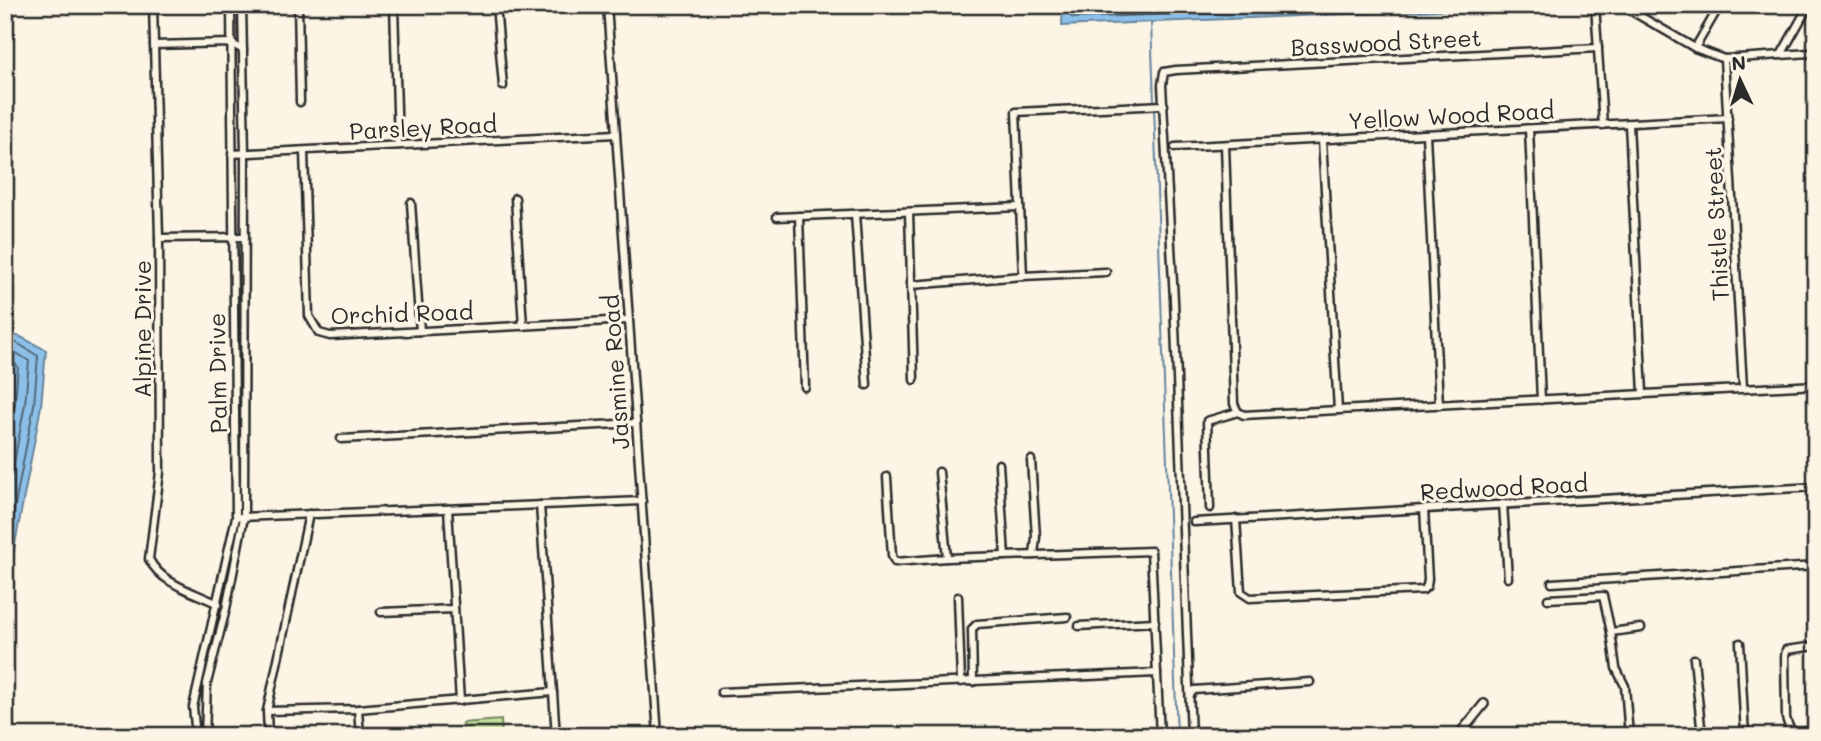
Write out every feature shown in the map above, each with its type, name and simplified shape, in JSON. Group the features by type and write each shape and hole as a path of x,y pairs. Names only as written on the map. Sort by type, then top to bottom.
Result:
{"street":[{"name":"Alpine Drive","path":"153,5 159,239 160,472 149,559 161,575 226,609"},
{"name":"Palm Drive","path":"195,736 193,707 236,517 231,5"},
{"name":"Palm Drive","path":"205,736 207,683 226,609 244,517 245,153 242,5"},
{"path":"298,5 300,103"},
{"path":"394,5 398,145"},
{"path":"496,5 503,86"},
{"name":"Jasmine Road","path":"607,5 658,736"},
{"path":"1595,5 1603,125"},
{"path":"1695,48 1720,5"},
{"path":"1781,55 1809,5"},
{"path":"1626,6 1695,48 1724,59 1810,53 1816,58"},
{"path":"154,45 231,43 243,50"},
{"name":"Basswood Street","path":"1162,106 1164,72 1176,69 1598,48"},
{"name":"Thistle Street","path":"1724,59 1743,387"},
{"path":"1023,276 1016,112 1162,106 1191,736"},
{"name":"Yellow Wood Road","path":"1175,146 1728,118"},
{"path":"1629,124 1643,394"},
{"path":"1529,129 1541,400"},
{"name":"Parsley Road","path":"232,154 616,134"},
{"path":"1426,134 1439,405"},
{"path":"1322,140 1338,410"},
{"path":"1225,145 1234,404 1241,414"},
{"name":"Orchid Road","path":"303,151 309,316 319,333 330,336 628,320"},
{"path":"515,198 523,326"},
{"path":"411,204 420,331"},
{"path":"777,217 1020,207"},
{"path":"909,212 914,380"},
{"path":"855,214 867,385"},
{"path":"799,216 804,387"},
{"path":"159,239 245,237"},
{"path":"911,285 1106,272"},
{"path":"1210,508 1207,421 1241,414 1816,385"},
{"path":"341,439 636,423"},
{"path":"1031,460 1036,537 1034,555"},
{"path":"999,464 1005,556"},
{"path":"939,472 947,558"},
{"path":"887,477 891,543 895,562 1151,551 1160,736"},
{"name":"Redwood Road","path":"1194,522 1816,487"},
{"path":"236,517 642,501"},
{"path":"1503,504 1508,578"},
{"path":"540,505 556,736"},
{"path":"448,509 460,701"},
{"path":"1236,519 1241,592 1250,598 1423,590 1428,579 1424,509"},
{"path":"268,736 267,711 309,514"},
{"path":"1552,583 1816,566"},
{"path":"1548,599 1602,596 1616,668 1625,686 1629,736"},
{"path":"958,597 961,682"},
{"path":"381,612 454,609"},
{"path":"973,682 972,629 977,624 1067,617"},
{"path":"1079,626 1155,622"},
{"path":"1611,632 1641,628"},
{"path":"1740,643 1745,736"},
{"path":"1816,646 1786,650 1784,656 1786,718 1789,727 1795,733 1816,731"},
{"path":"1694,659 1702,736"},
{"path":"721,692 1157,673"},
{"path":"1190,695 1195,690 1310,682"},
{"path":"267,711 358,709 553,692"},
{"path":"1458,736 1484,704"},
{"path":"358,709 360,736"}],"green space":[{"path":"501,720 502,736 463,736 462,723"}],"water":[{"path":"1063,5 1448,5 1444,10 1062,26"},
{"path":"5,336 19,336 46,350 41,406 12,560 5,576"}],"waterway":[{"path":"1151,22 1154,102"},
{"path":"1154,107 1177,736"}]}
